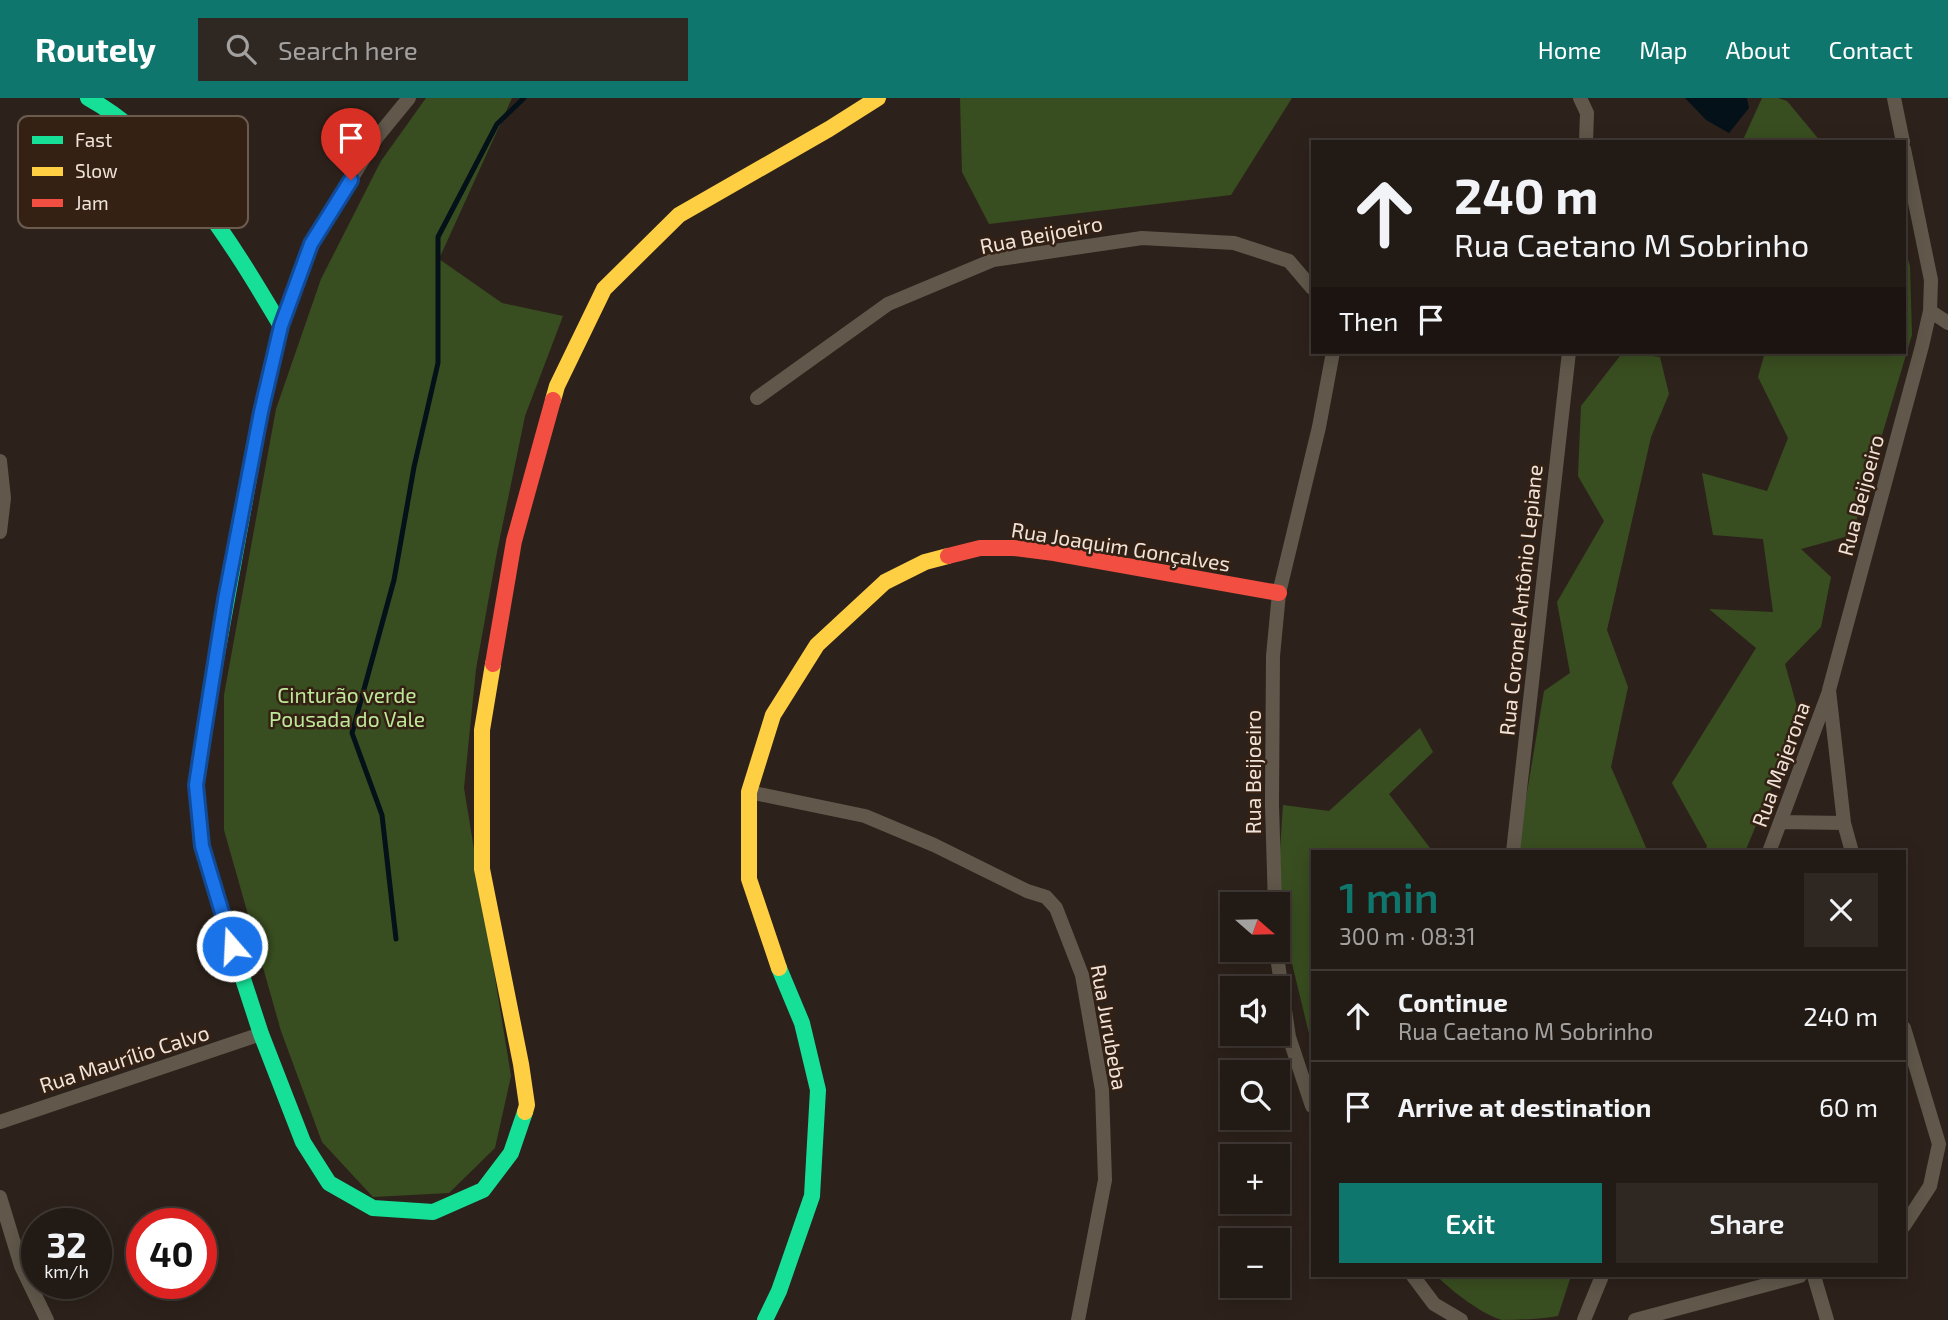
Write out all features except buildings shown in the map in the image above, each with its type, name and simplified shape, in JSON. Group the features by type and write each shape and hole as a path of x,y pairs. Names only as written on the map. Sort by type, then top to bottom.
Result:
{"street":[{"path":"88,98 112,116"},
{"path":"409,98 377,137 311,244 281,326 261,412 225,600 196,785 202,846 217,901 261,1034 303,1142 329,1182 373,1208 433,1212 483,1190 511,1153 527,1105 482,869 482,730 514,541 557,386 604,289 680,215 878,98"},
{"path":"1580,98 1587,113 1587,140"},
{"path":"1894,98 1903,140"},
{"name":"Rua Beijoeiro","path":"1851,850 1844,823 1829,690 1930,311 1931,280 1906,159"},
{"path":"219,228 281,326"},
{"name":"Rua Beijoeiro","path":"757,398 888,304 993,260 1142,238 1234,243 1289,261 1311,287"},
{"path":"1930,311 1948,323"},
{"name":"Rua Beijoeiro","path":"1275,892 1273,656 1279,593 1319,427 1333,354"},
{"name":"Rua Coronel Antônio Lepiane","path":"1513,850 1569,354"},
{"path":"0,461 4,498 0,532"},
{"name":"Rua Joaquim Gonçalves","path":"765,1320 779,1291 812,1196 818,1090 802,1023 776,962 749,878 748,792 773,715 817,645 885,582 925,562 980,548 1014,548 1124,564 1279,593"},
{"name":"Rua Majerona","path":"1770,850 1829,690"},
{"name":"Rua Jurubeba","path":"748,792 865,816 934,845 1027,891 1046,897 1056,908 1082,975 1102,1090 1105,1180 1078,1320"},
{"path":"1781,822 1844,823"},
{"path":"1278,962 1289,1037 1311,1102"},
{"name":"Rua Maurílio Calvo","path":"0,1122 261,1034"},
{"path":"1906,1035 1939,1144 1930,1186 1906,1223"},
{"path":"0,1197 21,1266 47,1320"},
{"path":"1414,1277 1434,1304 1461,1320"},
{"path":"1584,1320 1602,1277"},
{"path":"1635,1320 1796,1277"},
{"path":"1814,1277 1827,1320"}],"green space":[{"name":"Cinturão verde Pousada do Vale","path":"426,98 512,98 439,259 502,303 563,316 525,416 476,669 464,788 511,1076 495,1148 449,1193 373,1197 322,1142 281,1031 224,830 224,695 276,409 321,279 381,161"},
{"path":"960,98 1292,98 1231,195 989,224 962,172"},
{"path":"1762,98 1778,98 1787,101 1819,140 1743,140"},
{"path":"1906,253 1910,266 1912,335 1852,535 1801,549 1831,577 1821,627 1785,664 1800,718 1746,850 1706,850 1707,846 1672,783 1756,648 1709,609 1773,612 1763,539 1713,535 1702,473 1767,491 1788,438 1758,377 1764,354 1906,354"},
{"path":"1621,354 1660,357 1669,394 1651,437 1607,630 1628,687 1611,767 1647,850 1519,850 1544,691 1570,673 1557,602 1604,521 1578,476 1581,406"},
{"path":"1420,728 1433,752 1389,794 1431,850 1311,850 1311,1042 1290,955 1290,892 1280,892 1278,880 1283,805 1329,811"},
{"path":"1438,1277 1571,1277 1558,1316 1530,1319 1502,1320 1486,1313"}],"shaded area":[{"path":"1685,98 1747,98 1749,108 1729,133 1706,120"}],"waterway":[{"path":"396,939 382,815 352,733 394,580 414,467 438,363 438,237 497,124 524,98"}],"traffic: fast":[{"path":"88,98 116,116"},
{"path":"215,665 261,412 281,326 219,228"},
{"path":"230,939 261,1034 303,1142 329,1183 373,1208 433,1212 483,1190 511,1153 525,1112"},
{"path":"765,1320 779,1291 812,1196 818,1090 802,1023 779,968"}],"traffic: slow":[{"path":"553,400 557,386 604,289 679,215 878,98"},
{"path":"779,968 749,879 749,792 773,715 817,645 885,582 925,562 948,556"},
{"path":"493,664 482,730 482,869 521,1064 527,1105 525,1112"}],"traffic: jam":[{"path":"493,664 514,541 553,400"},
{"path":"948,556 980,548 1014,548 1279,593"},
{"path":"215,665 196,784 202,846 230,939"}],"route":[{"path":"232,946 202,846 196,785 204,732 225,600 261,412 281,326 311,244 351,180"}]}
